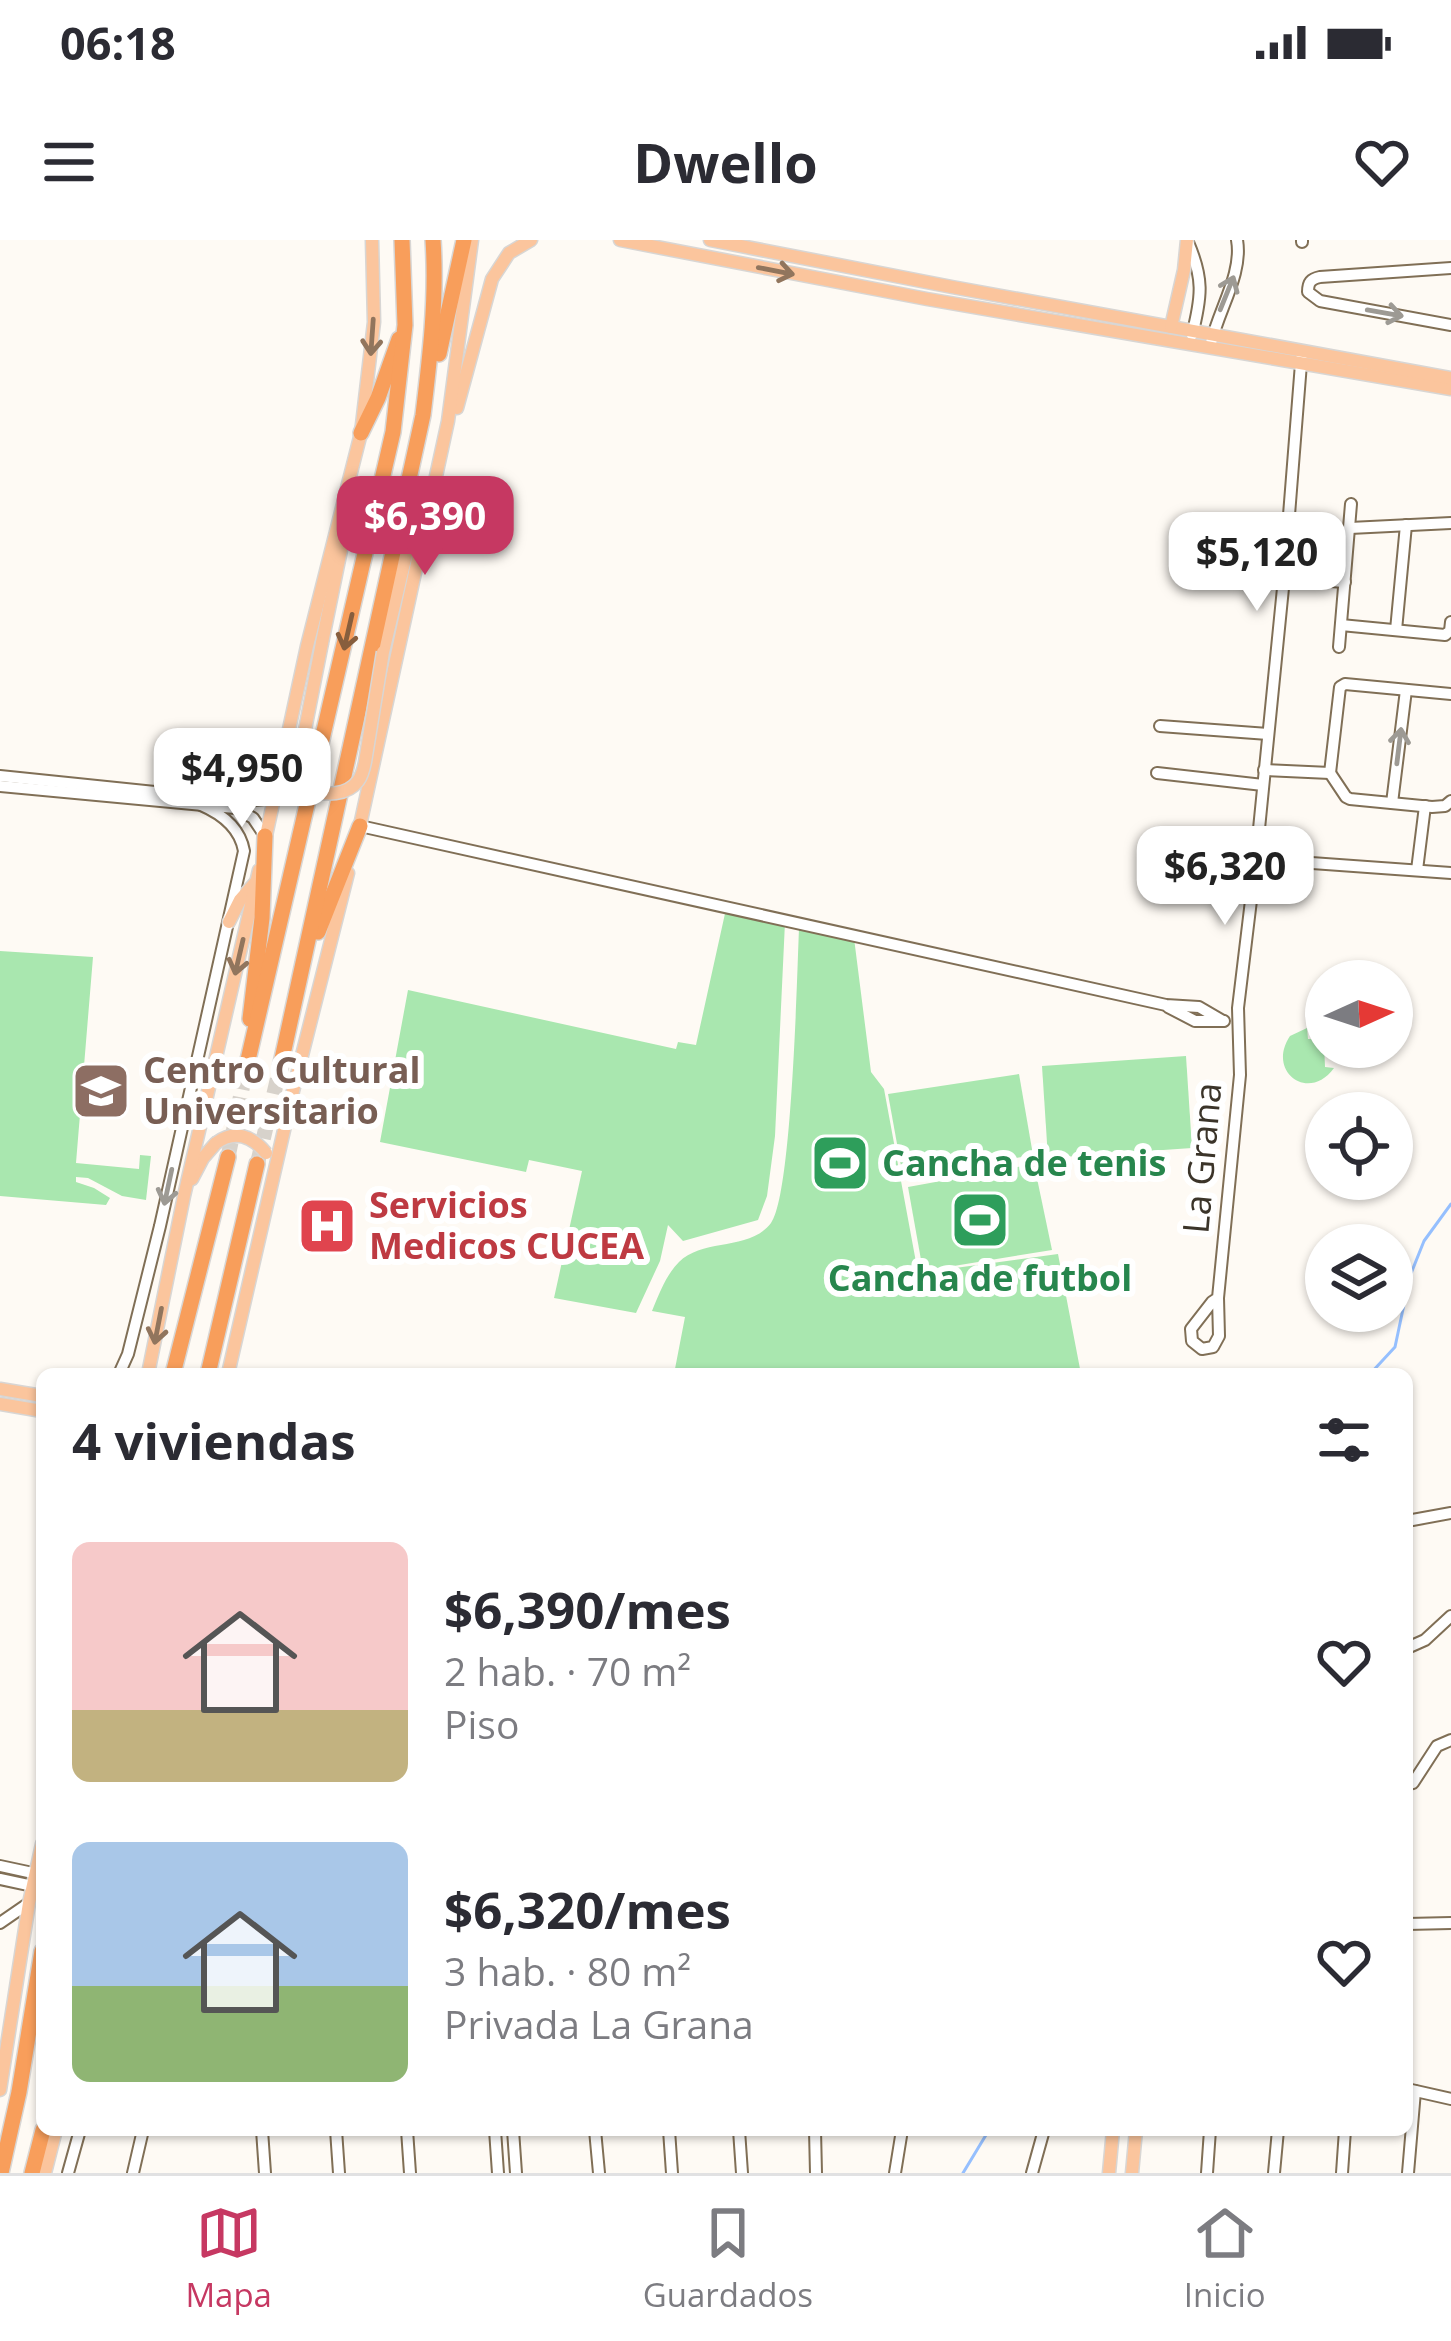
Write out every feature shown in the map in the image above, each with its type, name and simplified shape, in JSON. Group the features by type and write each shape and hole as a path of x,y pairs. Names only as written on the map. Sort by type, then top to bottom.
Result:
{"highway":[{"path":"266,836 248,1060 384,477 405,325 403,240"},
{"path":"423,415 433,338 433,240"},
{"path":"360,826 320,927 293,1036 280,1068 423,415 468,240"},
{"path":"361,433 405,325"},
{"path":"174,1368 222,1150"},
{"path":"213,1368 230,1278 261,1159"},
{"path":"1,2173 36,1988"},
{"path":"32,2173 41,2136"}],"main road":[{"path":"149,1368 319,595 361,433 374,322 372,240"},
{"path":"229,1368 360,826 448,421 468,240"},
{"path":"448,421 456,411 492,279 509,253 531,240"},
{"path":"620,240 1171,327 1192,337"},
{"path":"710,240 944,302 1212,340 1451,389"},
{"path":"1171,327 1187,240"},
{"path":"1302,357 1451,378"},
{"path":"350,475 349,510 299,760 307,784 329,794 349,789 360,779 413,525 433,490"},
{"path":"230,922 240,900 256,882"},
{"path":"184,1196 203,1158 222,1150 229,1136 246,1137 257,1144 272,1172 271,1185"},
{"path":"0,1389 36,1394"},
{"path":"0,1404 36,1411"},
{"path":"0,2090 29,1903 36,1886"},
{"path":"44,2173 54,2136"},
{"path":"1109,2173 1112,2136"},
{"path":"1132,2173 1135,2136"}],"street":[{"path":"1187,240 1201,277 1192,337"},
{"path":"1212,340 1238,268 1237,240"},
{"path":"1451,268 1320,277 1308,284 1308,292 1320,301 1451,325"},
{"name":"La Grana","path":"1218,1298 1240,1075 1238,1024 1302,357"},
{"path":"1339,647 1351,504"},
{"path":"1350,528 1451,523"},
{"path":"1396,631 1406,525"},
{"path":"1284,572 1345,577"},
{"path":"1341,625 1396,631 1450,628"},
{"path":"1451,694 1340,686 1330,773 1346,797 1425,806 1445,806 1451,801"},
{"path":"1392,802 1406,690"},
{"path":"1160,726 1268,734"},
{"path":"1264,770 1330,773"},
{"path":"1157,773 1263,785"},
{"path":"0,776 229,804 254,818 266,836"},
{"path":"0,786 202,805 254,801 274,794"},
{"path":"122,1368 160,1226 244,845 228,821 202,805"},
{"path":"1417,870 1425,806"},
{"path":"360,826 1166,1005 1196,1021 1238,1024"},
{"path":"1256,859 1451,873"},
{"path":"1413,1520 1451,1513"},
{"path":"1413,1645 1451,1616"},
{"path":"1413,1783 1437,1746 1451,1740"},
{"path":"0,1866 36,1880"},
{"path":"0,1880 36,1881"},
{"path":"0,1923 29,1903"},
{"path":"1413,1924 1451,1923"},
{"path":"1413,2090 1451,2099"},
{"path":"69,2170 76,2136"},
{"path":"133,2173 143,2136"},
{"path":"262,2136 265,2173"},
{"path":"336,2136 339,2173"},
{"path":"407,2136 410,2173"},
{"path":"495,2136 498,2173"},
{"path":"513,2136 516,2173"},
{"path":"596,2136 599,2173"},
{"path":"669,2136 672,2173"},
{"path":"739,2136 742,2173"},
{"path":"815,2136 816,2173"},
{"path":"895,2173 901,2136"},
{"path":"1032,2173 1042,2136"},
{"path":"1207,2173 1210,2136"},
{"path":"1274,2173 1277,2136"},
{"path":"1342,2173 1345,2136"},
{"path":"1408,2173 1409,2136"}],"green space":[{"path":"726,909 785,922 775,1136 767,1196 758,1220 683,1241 668,1225 660,1261 636,1313 554,1298 582,1171 529,1160 526,1172 380,1142 408,990 676,1049 678,1042 696,1045"},
{"path":"799,929 854,938 871,1072 884,1089 918,1273 1058,1254 1080,1368 675,1368 685,1317 652,1311 667,1279 689,1255 762,1232 778,1205 795,1035"},
{"path":"0,951 93,957 76,1163 139,1169 140,1155 151,1156 146,1200 122,1196 88,1178 76,1177 76,1182 110,1198 106,1205 0,1196"},
{"path":"1305,1029 1305,1068 1334,1068 1313,1083 1294,1079 1283,1061 1290,1036"},
{"path":"1186,1056 1192,1148 1048,1158 1042,1066"},
{"name":"Cancha de futbol","path":"1019,1074 1033,1155 903,1177 888,1094"},
{"name":"Cancha de futbol","path":"1034,1164 1052,1250 923,1271 908,1187"}],"waterway":[{"path":"1376,1368 1395,1347 1410,1276 1424,1241 1451,1204"},
{"path":"963,2173 985,2136"}],"tunnel":[{"path":"228,1157 248,1060"},
{"path":"258,1161 280,1068"}],"place":[{"name":"Centro Cultural Universitario","path":"101,1091"},
{"name":"Cancha de tenis","path":"840,1163"},
{"name":"Cancha de futbol","path":"980,1220"},
{"name":"Servicios Medicos CUCEA","path":"327,1226"}]}
